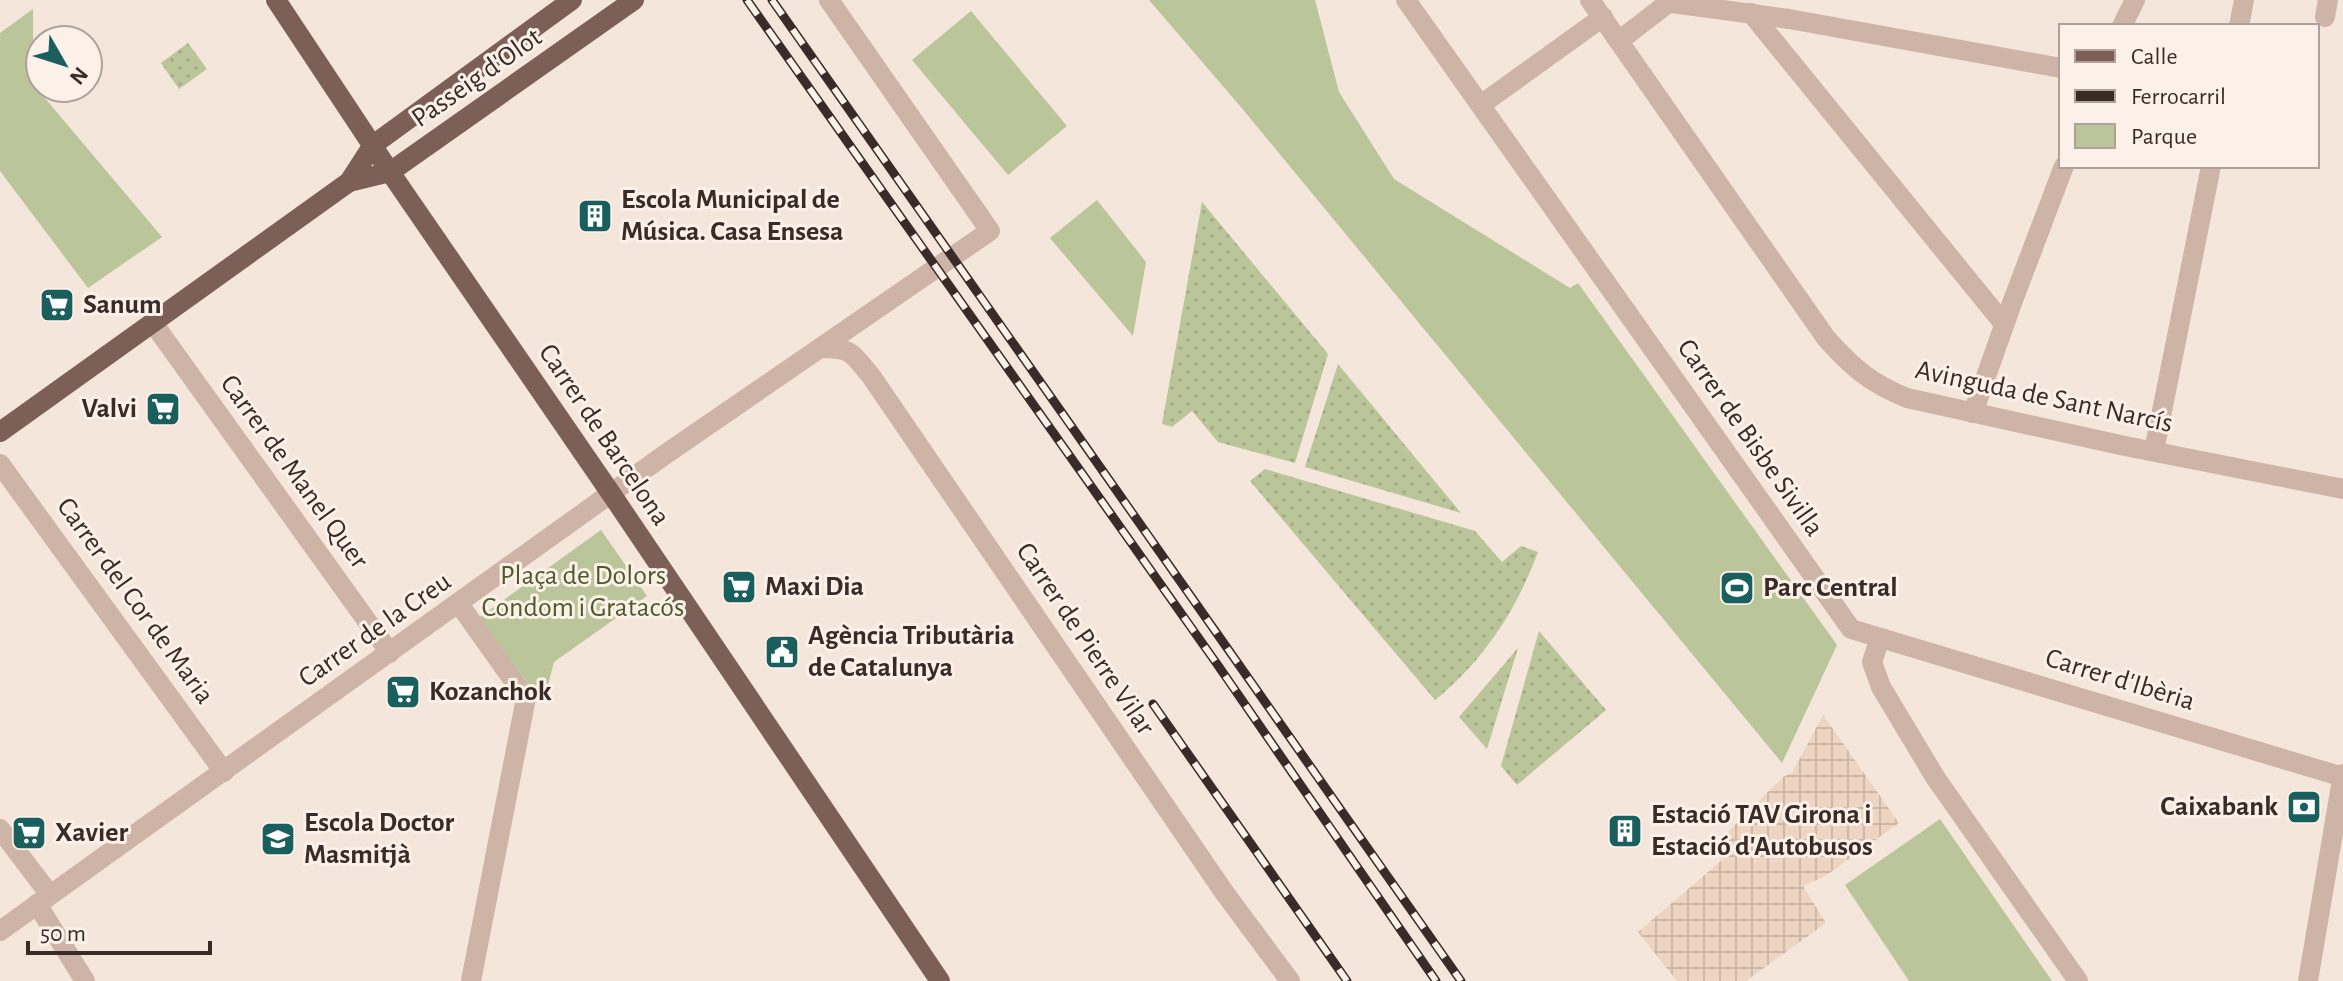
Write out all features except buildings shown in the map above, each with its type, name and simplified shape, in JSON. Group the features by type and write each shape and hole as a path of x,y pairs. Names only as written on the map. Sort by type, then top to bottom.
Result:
{"main road":[{"name":"Carrer de Barcelona","path":"276,0 940,981"},
{"name":"Passeig d'Olot","path":"373,145 572,0"},
{"name":"Passeig d'Olot","path":"390,172 634,0"},
{"path":"0,432 349,182 373,145"},
{"path":"349,182 390,172"}],"street":[{"name":"Carrer de la Creu","path":"0,931 663,456 990,231 829,0"},
{"name":"Carrer de Bisbe Sivilla","path":"1406,0 1851,629 1880,638"},
{"name":"Avinguda de Sant Narcís","path":"1590,0 1826,338 1853,368 1887,390 1907,398 2343,489"},
{"path":"2123,24 2135,0"},
{"path":"2239,24 2244,0"},
{"path":"1620,40 1672,2 2059,68"},
{"path":"1751,13 2004,324"},
{"path":"1482,104 1603,17"},
{"path":"1973,413 2063,168"},
{"path":"2154,451 2211,168"},
{"name":"Carrer de Manel Quer","path":"153,323 390,653"},
{"name":"Carrer de Pierre Vilar","path":"822,348 844,348 871,376 1224,892 1290,981"},
{"name":"Carrer del Cor de Maria","path":"0,464 224,772"},
{"path":"459,604 526,698 471,981"},
{"path":"1880,638 1872,662 1881,687 1935,777 2078,981"},
{"name":"Carrer d'Ibèria","path":"1880,638 2343,776"},
{"path":"2308,981 2340,820 2343,776"},
{"path":"0,829 44,900 85,981"}],"green space":[{"name":"Parc Central","path":"1149,0 1315,0 1339,92 1394,179 1570,288 1578,283 1837,645 1782,763 1240,106"},
{"path":"33,9 33,24 24,24 24,104 50,104 162,237 88,288 0,171 0,33"},
{"path":"971,11 1067,126 1008,175 912,60"},
{"path":"188,43 207,69 179,89 161,63"},
{"path":"1097,200 1146,262 1133,336 1050,238"},
{"path":"1202,202 1328,354 1295,463 1218,442 1192,411 1172,427 1162,424"},
{"path":"1338,364 1461,513 1305,467"},
{"path":"1265,469 1475,531 1502,562 1521,546 1538,552 1519,595 1496,634 1468,669 1435,700 1250,481"},
{"name":"Plaça de Dolors Condom i Gratacós","path":"601,530 647,596 554,662 543,704 480,617"},
{"path":"1539,631 1606,710 1517,785 1501,766"},
{"path":"1518,648 1487,749 1459,717"},
{"path":"1940,819 2052,981 1909,981 1845,885"}],"shaded area":[{"path":"1823,715 1899,823 1824,877 1803,886 1826,923 1746,981 1677,981 1638,932 1722,860 1712,848 1783,777 1792,773"}],"railway":[{"path":"747,0 1217,664 1436,981"},
{"path":"772,0 1461,981"},
{"path":"1153,704 1347,981"}],"place":[{"name":"Escola Municipal de Música. Casa Ensesa","path":"595,216"},
{"name":"Sanum","path":"57,305"},
{"name":"Valvi","path":"163,409"},
{"name":"Maxi Dia","path":"739,587"},
{"name":"Parc Central","path":"1737,588"},
{"name":"Agència Tributària de Catalunya","path":"782,652"},
{"name":"Kozanchok","path":"403,692"},
{"name":"Caixabank","path":"2304,807"},
{"name":"Estació TAV Girona i Estació d'Autobusos","path":"1625,831"},
{"name":"Xavier","path":"29,833"},
{"name":"Escola Doctor Masmitjà","path":"278,839"}]}
